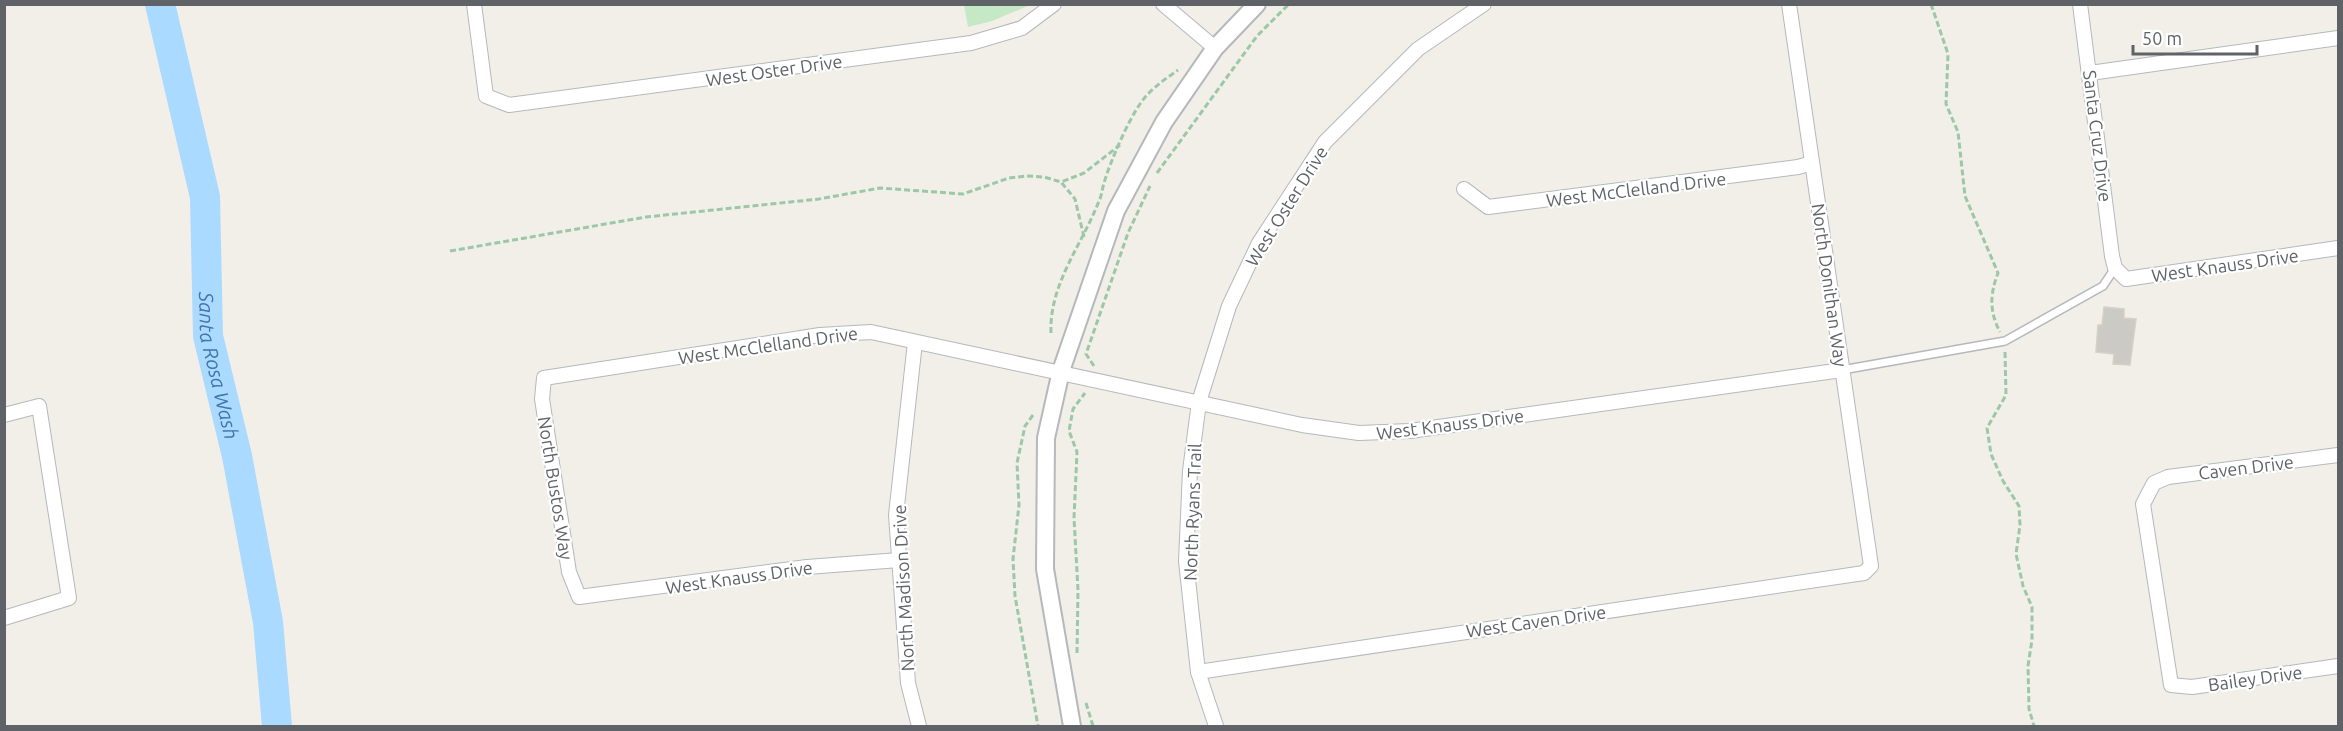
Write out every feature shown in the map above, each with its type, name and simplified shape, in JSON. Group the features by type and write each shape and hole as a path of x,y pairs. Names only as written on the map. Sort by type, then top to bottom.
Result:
{"street":[{"name":"West Oster Drive","path":"474,4 486,96 508,105 971,43 1022,28 1054,4"},
{"path":"1163,4 1215,48"},
{"path":"1072,726 1045,569 1046,438 1061,371 1116,211 1164,122 1215,48 1257,4"},
{"name":"West Oster Drive","path":"1199,402 1229,306 1259,243 1325,142 1418,49 1484,4"},
{"name":"North Donithan Way","path":"1789,4 1871,566"},
{"name":"Santa Cruz Drive","path":"2080,4 2115,268"},
{"path":"2090,73 2338,38"},
{"name":"West McClelland Drive","path":"1464,189 1488,207 1609,194 1798,168 1812,163"},
{"name":"West Knauss Drive","path":"2115,268 2126,279 2338,248"},
{"name":"West McClelland Drive","path":"544,378 820,335 871,332 1061,371"},
{"name":"North Madison Drive","path":"915,342 896,515 908,683 919,726"},
{"name":"West Knauss Drive","path":"1061,371 1302,425 1359,433 1410,431 1842,370"},
{"name":"North Bustos Way","path":"544,378 542,399 569,572 579,597"},
{"name":"North Ryans Trail","path":"1199,402 1190,471 1186,561 1198,672 1216,726"},
{"path":"4,415 39,406 69,598 4,618"},
{"name":"Caven Drive","path":"2171,685 2143,504 2154,483 2168,477 2338,455"},
{"name":"West Knauss Drive","path":"579,597 807,567 899,560"},
{"name":"West Caven Drive","path":"1198,672 1825,580 1864,573 1871,566"},
{"name":"Bailey Drive","path":"2171,685 2192,687 2338,666"}],"lane":[{"path":"1842,370 2005,341 2103,286 2115,268"}],"path":[{"path":"1155,175 1257,36 1289,4"},
{"path":"1931,4 1948,54 1946,104 1958,132 1965,196 1998,273 1991,291 1992,317 2005,341 2006,395 1987,429 1991,454 2003,481 2019,506 2020,525 2016,554 2023,586 2032,607 2032,640 2028,666 2029,709 2034,726"},
{"path":"1051,333 1050,317 1059,285 1071,256 1084,237 1121,144 1142,101 1158,84 1178,70"},
{"path":"1061,182 1084,173 1121,144"},
{"path":"450,251 635,219 819,199 880,188 963,194 1009,178 1027,176 1044,177 1061,182 1075,199 1084,237"},
{"path":"1077,656 1078,590 1074,518 1077,452 1069,431 1073,409 1099,379 1093,362 1086,354 1128,232 1151,185"},
{"path":"1033,415 1025,426 1017,463 1019,505 1013,559 1015,596 1038,726"},
{"path":"1085,696 1093,726"}],"green space":[{"path":"964,4 1030,5 992,21 968,27"}],"building":[{"path":"2104,307 2124,309 2124,318 2136,319 2130,365 2113,364 2114,354 2096,352 2098,325 2102,325"}],"waterway":[{"name":"Santa Rosa Wash","path":"160,4 205,197 208,336 237,456 268,622 277,726"}]}
